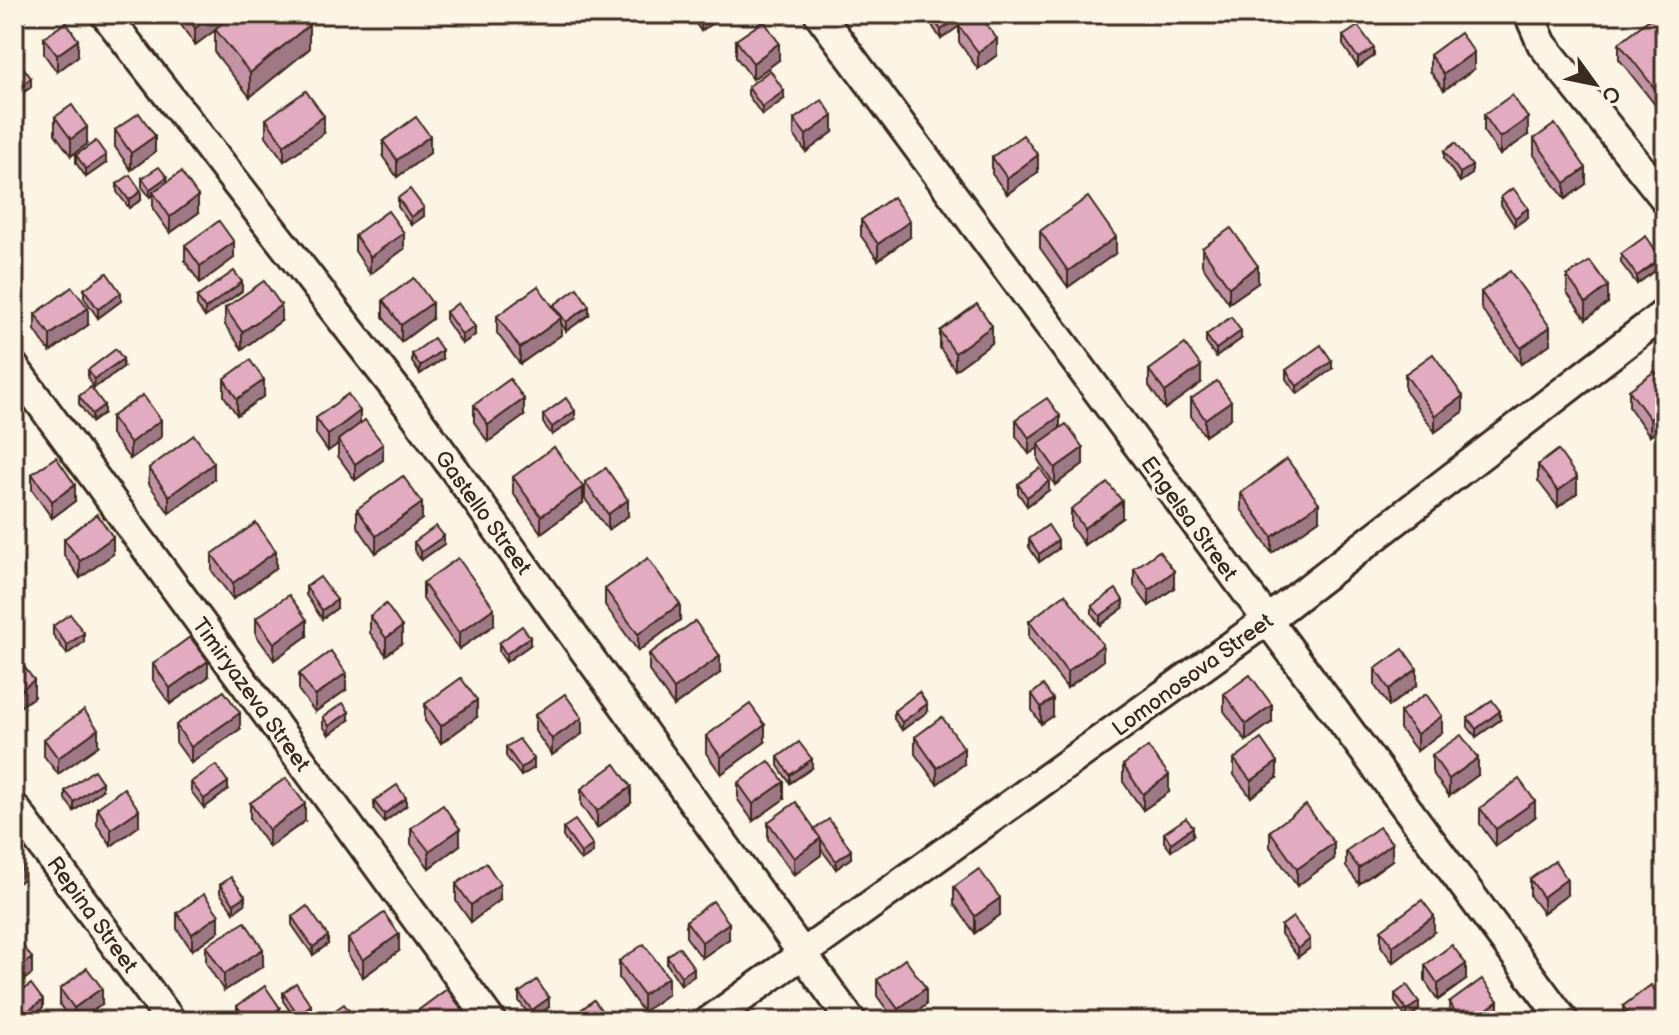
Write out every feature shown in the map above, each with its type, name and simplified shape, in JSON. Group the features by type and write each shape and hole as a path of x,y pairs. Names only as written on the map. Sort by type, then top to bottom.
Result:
{"street":[{"name":"Gastello Street","path":"105,14 408,405 851,1021"},
{"name":"Engelsa Street","path":"819,14 1564,1021"},
{"path":"1529,14 1542,44 1665,199"},
{"name":"Lomonosova Street","path":"709,1021 1266,621 1665,313"},
{"name":"Timiryazeva Street","path":"14,367 491,1021"},
{"name":"Repina Street","path":"14,807 171,1021"}],"building":[{"path":"185,14 215,14 195,28"},
{"path":"234,14 300,14 309,25 250,73 215,29"},
{"path":"939,14 964,14 941,30 933,18"},
{"path":"979,14 997,39 978,52 959,26"},
{"path":"1656,14 1665,14 1665,91 1660,95 1619,43"},
{"path":"764,21 779,43 753,63 736,40"},
{"path":"66,22 78,40 57,55 44,38"},
{"path":"1358,26 1374,48 1358,58 1343,36"},
{"path":"1460,33 1474,52 1444,74 1430,55"},
{"path":"21,64 31,78 18,88 14,81 14,69"},
{"path":"770,70 784,91 762,107 748,87"},
{"path":"306,91 324,116 284,145 266,119"},
{"path":"1512,95 1528,118 1500,138 1484,115"},
{"path":"822,100 833,116 806,135 794,119"},
{"path":"72,105 87,127 71,139 55,117"},
{"path":"139,113 155,136 131,153 115,130"},
{"path":"416,117 430,136 397,160 383,141"},
{"path":"1555,124 1586,168 1565,183 1534,139"},
{"path":"1023,135 1038,155 1007,178 992,157"},
{"path":"96,141 106,155 86,169 76,155"},
{"path":"1455,143 1472,166 1460,173 1444,151"},
{"path":"159,167 167,177 150,189 142,178"},
{"path":"181,172 198,196 170,217 153,192"},
{"path":"130,175 141,191 129,200 117,184"},
{"path":"1513,188 1528,208 1515,218 1501,197"},
{"path":"410,189 424,208 411,217 398,198"},
{"path":"893,197 910,221 878,244 861,220"},
{"path":"1088,197 1116,237 1068,271 1040,231"},
{"path":"388,211 404,233 370,257 355,235"},
{"path":"219,221 234,242 200,266 185,245"},
{"path":"1231,228 1258,266 1229,287 1202,248"},
{"path":"1646,236 1661,258 1637,276 1621,254"},
{"path":"1590,261 1608,286 1586,303 1567,276"},
{"path":"234,271 242,282 205,309 197,297"},
{"path":"1510,271 1550,327 1521,348 1481,292"},
{"path":"107,273 121,293 98,309 84,289"},
{"path":"414,278 432,303 401,325 383,300"},
{"path":"264,281 281,305 242,332 225,308"},
{"path":"538,286 561,318 520,348 497,316"},
{"path":"72,287 88,308 50,335 35,314"},
{"path":"577,288 589,306 566,322 554,305"},
{"path":"458,303 475,327 462,335 446,312"},
{"path":"977,304 992,326 955,353 940,331"},
{"path":"1231,317 1241,331 1216,349 1206,335"},
{"path":"434,338 442,350 420,366 412,354"},
{"path":"1185,344 1201,366 1165,392 1149,370"},
{"path":"1321,345 1332,361 1297,386 1286,370"},
{"path":"116,349 123,359 94,379 88,370"},
{"path":"1433,354 1463,396 1435,416 1405,374"},
{"path":"250,360 264,380 237,399 224,379"},
{"path":"1655,371 1665,384 1665,409 1650,419 1629,390"},
{"path":"510,379 524,399 488,425 474,405"},
{"path":"1217,381 1231,401 1205,419 1191,399"},
{"path":"91,387 104,405 92,414 79,396"},
{"path":"348,394 360,411 328,435 316,418"},
{"path":"143,395 161,420 130,443 111,417"},
{"path":"566,398 575,411 552,427 543,415"},
{"path":"1047,398 1060,416 1029,438 1016,419"},
{"path":"365,420 383,444 355,464 338,440"},
{"path":"1066,424 1083,448 1055,468 1038,444"},
{"path":"194,435 214,463 169,496 149,468"},
{"path":"554,447 583,487 541,516 513,477"},
{"path":"1558,450 1577,477 1558,491 1538,465"},
{"path":"56,457 75,485 52,501 32,474"},
{"path":"1287,459 1319,503 1272,537 1241,493"},
{"path":"606,468 628,500 608,514 585,482"},
{"path":"1040,468 1049,481 1027,497 1018,484"},
{"path":"403,476 422,503 376,536 357,509"},
{"path":"1108,483 1122,501 1084,528 1071,509"},
{"path":"97,514 113,537 80,561 64,539"},
{"path":"256,523 276,551 233,583 212,554"},
{"path":"1048,525 1058,540 1039,554 1029,539"},
{"path":"436,526 444,536 421,552 414,542"},
{"path":"1159,551 1174,571 1149,590 1134,569"},
{"path":"458,558 494,608 459,633 423,583"},
{"path":"648,558 680,604 638,634 605,589"},
{"path":"320,577 337,600 322,610 306,587"},
{"path":"1116,589 1123,600 1100,616 1092,606"},
{"path":"1065,594 1103,645 1067,672 1029,621"},
{"path":"289,595 307,620 274,643 256,618"},
{"path":"386,604 402,627 386,638 370,616"},
{"path":"70,614 84,633 67,645 53,626"},
{"path":"695,621 720,656 674,689 649,654"},
{"path":"522,626 530,637 506,654 499,643"},
{"path":"190,637 208,661 170,688 153,664"},
{"path":"1403,649 1417,669 1389,689 1375,669"},
{"path":"331,651 346,673 315,696 299,674"},
{"path":"23,665 34,680 14,695 14,672"},
{"path":"1250,675 1272,705 1246,724 1224,694"},
{"path":"461,678 477,700 441,726 425,704"},
{"path":"1043,685 1053,699 1041,707 1032,694"},
{"path":"224,691 240,713 191,747 176,725"},
{"path":"919,692 927,704 902,722 894,711"},
{"path":"565,694 582,718 552,739 535,715"},
{"path":"1426,694 1442,716 1417,734 1400,712"},
{"path":"1492,700 1500,711 1476,729 1468,718"},
{"path":"343,703 349,712 329,726 323,717"},
{"path":"750,704 765,725 721,757 706,736"},
{"path":"84,710 98,729 58,758 44,739"},
{"path":"942,717 964,748 937,768 915,737"},
{"path":"1461,735 1478,758 1449,779 1432,755"},
{"path":"519,739 534,759 521,768 506,747"},
{"path":"1261,739 1277,762 1251,781 1234,759"},
{"path":"799,742 812,759 790,775 778,757"},
{"path":"1148,747 1169,775 1143,794 1123,765"},
{"path":"769,761 784,782 753,804 738,783"},
{"path":"615,764 631,787 597,811 581,789"},
{"path":"216,765 228,782 204,799 191,782"},
{"path":"94,770 102,782 74,802 65,791"},
{"path":"286,778 305,804 269,830 250,803"},
{"path":"1519,779 1535,801 1496,829 1480,808"},
{"path":"397,785 406,798 384,814 374,801"},
{"path":"124,788 139,810 111,829 97,808"},
{"path":"796,802 821,838 794,858 768,822"},
{"path":"443,805 460,829 429,851 411,828"},
{"path":"1306,805 1334,843 1297,869 1270,831"},
{"path":"1186,818 1193,827 1171,843 1164,833"},
{"path":"829,819 851,850 836,861 814,829"},
{"path":"575,820 593,845 581,853 563,828"},
{"path":"1379,827 1392,843 1359,868 1346,851"},
{"path":"14,852 22,863 14,870"},
{"path":"1555,861 1567,879 1543,897 1530,879"},
{"path":"486,863 500,884 471,905 456,884"},
{"path":"979,869 1000,898 975,916 954,887"},
{"path":"231,877 245,896 234,904 220,885"},
{"path":"204,894 219,915 192,934 177,913"},
{"path":"1422,900 1434,916 1393,946 1381,930"},
{"path":"713,901 729,923 702,942 686,921"},
{"path":"307,906 328,936 313,947 292,917"},
{"path":"384,913 399,934 363,960 348,939"},
{"path":"1293,917 1310,939 1298,949 1281,926"},
{"path":"245,922 263,949 224,974 206,946"},
{"path":"14,934 32,958 14,971"},
{"path":"644,944 668,977 643,995 619,961"},
{"path":"1452,945 1466,964 1438,984 1425,965"},
{"path":"679,947 694,968 681,976 667,956"},
{"path":"905,959 926,988 898,1009 877,980"},
{"path":"87,968 102,988 74,1008 60,989"},
{"path":"1482,979 1498,1001 1471,1021 1462,1021 1449,1003"},
{"path":"537,980 549,998 532,1010 519,993"},
{"path":"296,983 311,1005 298,1014 283,993"},
{"path":"31,984 43,1000 14,1021 14,997"},
{"path":"1407,985 1419,1002 1407,1010 1395,994"},
{"path":"1651,985 1665,1003 1665,1015 1657,1021 1634,1021 1623,1006"},
{"path":"265,986 280,1008 262,1021 248,1021 237,1006"},
{"path":"447,989 463,1011 449,1021 422,1021 416,1012"},
{"path":"594,1000 609,1021 572,1021 570,1018"},
{"path":"344,1004 357,1021 320,1021"},
{"path":"382,1010 390,1021 371,1021 370,1019"}]}
